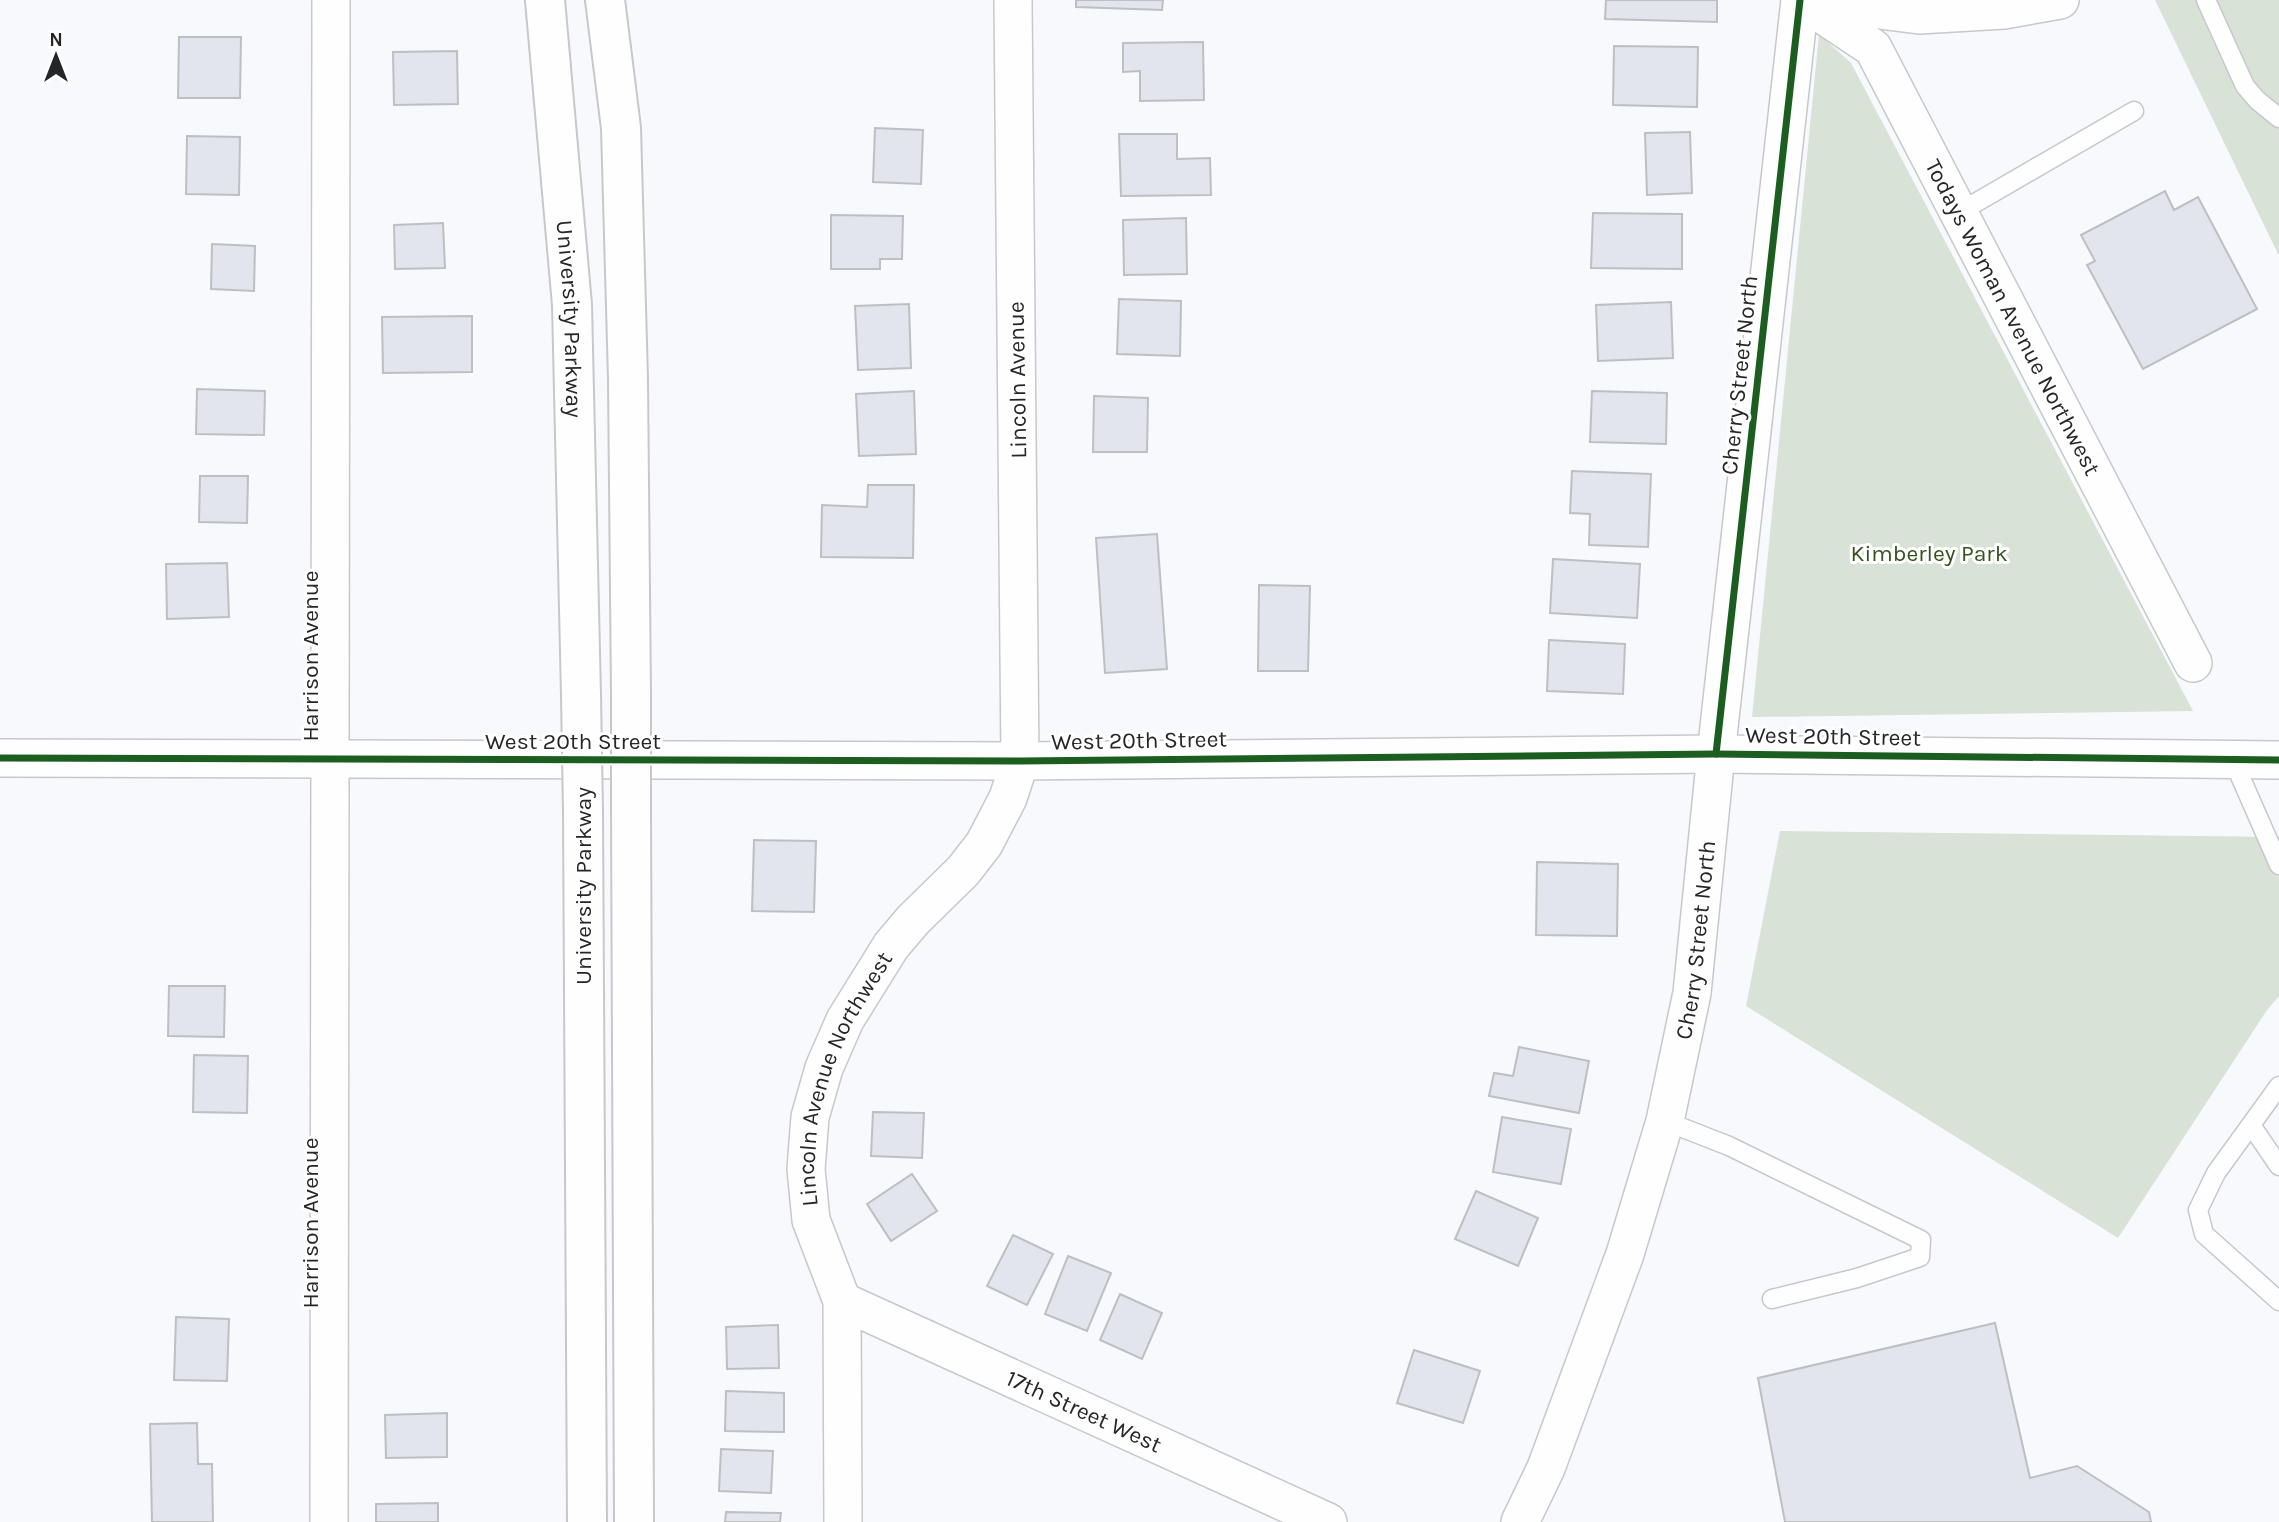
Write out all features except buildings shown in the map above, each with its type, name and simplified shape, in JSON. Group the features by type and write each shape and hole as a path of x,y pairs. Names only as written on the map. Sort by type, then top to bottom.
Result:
{"main road":[{"name":"University Parkway","path":"545,0 572,305 583,813 587,1522"},
{"path":"605,0 621,142 628,379 634,1522"}],"street":[{"name":"Harrison Avenue","path":"330,1522 331,0"},
{"name":"Lincoln Avenue","path":"1013,0 1020,761"},
{"path":"1801,0 1919,15 2004,10 2060,0"},
{"name":"Todays Woman Avenue Northwest","path":"1801,0 1873,48 2193,663"},
{"name":"Cherry Street North","path":"1520,1522 1546,1468 1625,1254 1665,1121 1692,993 1716,754 1801,0"},
{"name":"West 20th Street","path":"0,758 1020,761 1716,754 2279,760"},
{"name":"Lincoln Avenue Northwest","path":"843,1522 842,1301 811,1220 806,1169 810,1116 824,1068 845,1020 891,946 913,920 963,871 984,844 1008,798 1020,761"},
{"name":"17th Street West","path":"842,1301 1328,1522"}],"lane":[{"path":"2206,0 2245,86 2279,118"},
{"path":"1958,213 2134,111"},
{"path":"2233,760 2279,865"},
{"path":"2279,1086 2216,1173 2198,1210 2204,1234 2279,1301"},
{"path":"1665,1121 1729,1146 1921,1240 1920,1257 1857,1278 1772,1299"},
{"path":"2251,1125 2279,1166"}],"green space":[{"path":"2155,0 2279,0 2279,256"},
{"name":"Kimberley Park","path":"1819,34 1851,63 2193,711 1752,717"},
{"path":"1780,831 2279,837 2279,996 2267,1010 2118,1238 1746,1006"}],"cycle path":[{"path":"1716,754 1800,0"},
{"path":"0,758 1020,761 1716,754 2279,760"}]}
